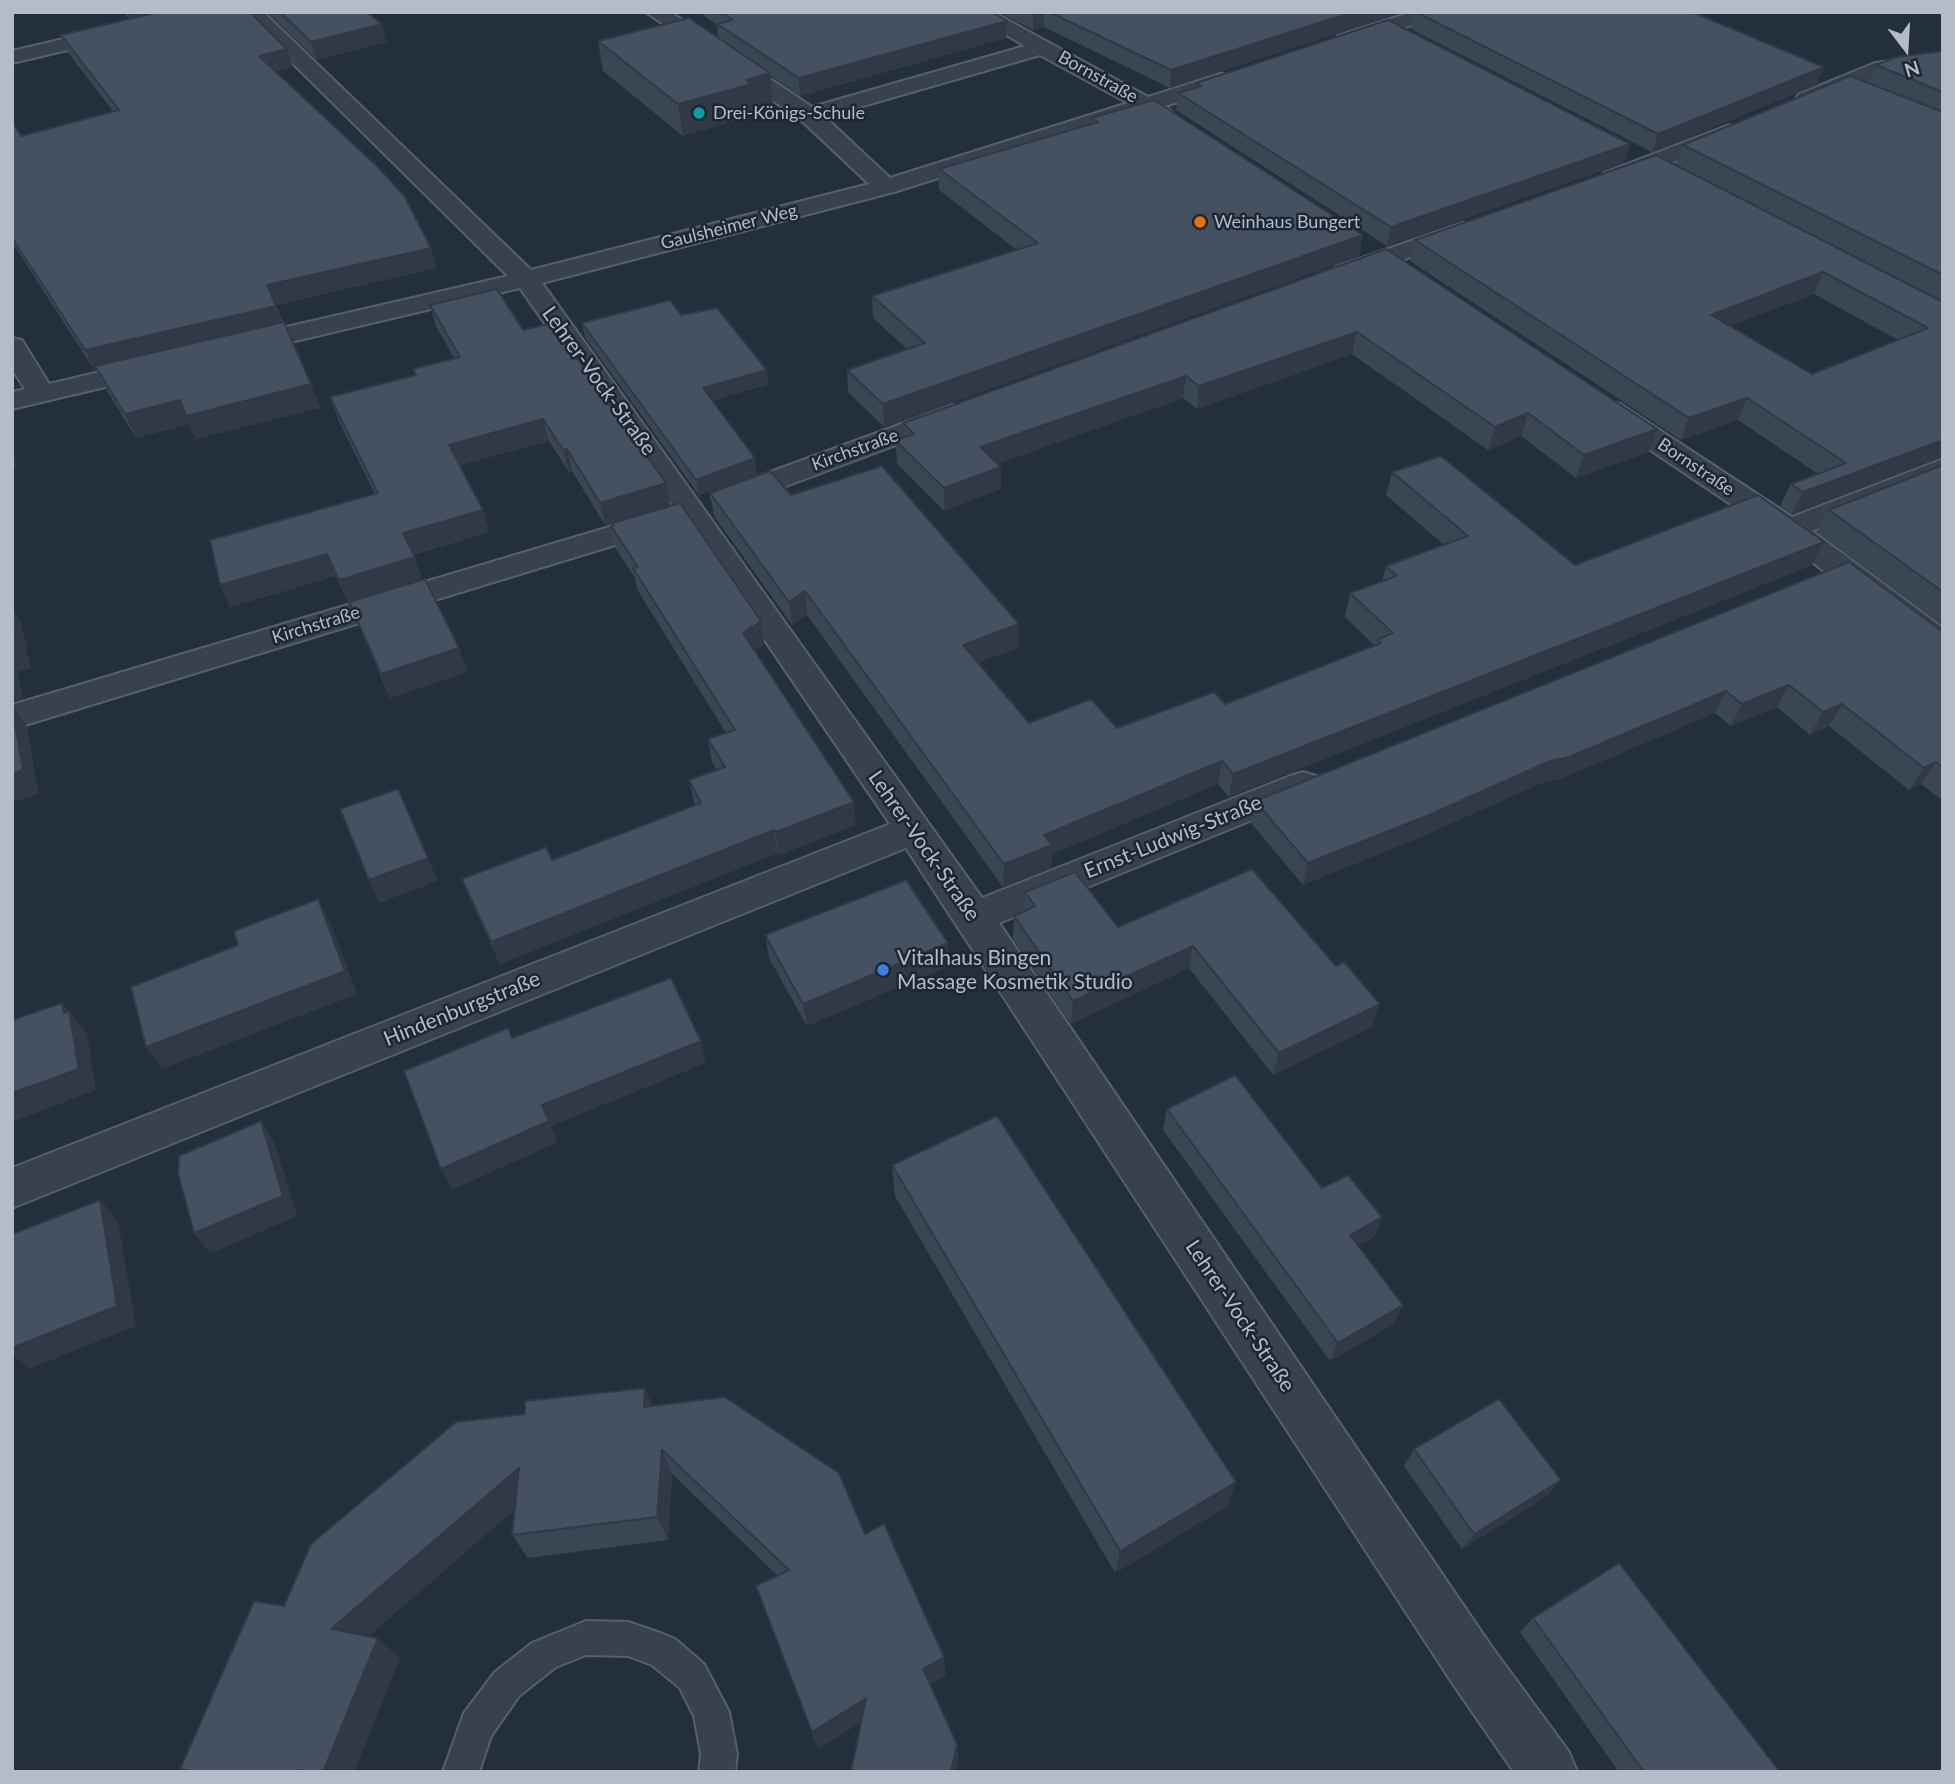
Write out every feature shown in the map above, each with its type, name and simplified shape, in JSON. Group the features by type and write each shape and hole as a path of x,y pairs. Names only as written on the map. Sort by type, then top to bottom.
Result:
{"street":[{"path":"12,57 206,12"},
{"name":"Lehrer-Vock-Straße","path":"250,12 526,279 692,511 974,917 1472,1665 1549,1772"},
{"path":"656,12 809,115 886,187"},
{"name":"Bornstraße","path":"978,12 1149,105 1181,126"},
{"path":"1320,48 1433,12"},
{"path":"1385,26 1409,39"},
{"path":"809,115 1044,47"},
{"path":"1587,187 1651,164 1883,68 1943,61"},
{"name":"Gaulsheimer Weg","path":"216,352 526,279 886,187 1254,70"},
{"path":"1320,281 1486,222"},
{"path":"12,346 41,393"},
{"path":"12,401 175,362"},
{"name":"Bornstraße","path":"1592,397 1789,529 1943,645"},
{"name":"Kirchstraße","path":"12,717 692,511 975,405"},
{"path":"1789,529 1943,468"},
{"path":"1801,584 1840,568"},
{"name":"Ernst-Ludwig-Straße","path":"974,917 1336,771"},
{"name":"Hindenburgstraße","path":"12,1188 912,830"}],"lane":[{"path":"461,1772 477,1726 506,1684 544,1655 586,1638 628,1639 663,1651 692,1676 711,1712 719,1755 717,1772"}],"building":[{"path":"159,12 250,12 287,49 259,56 380,169 405,197 431,248 267,285 276,306 85,350 12,238 12,122 21,136 119,110 61,35"},
{"path":"280,12 367,12 382,24 311,42"},
{"path":"722,12 992,12 1007,21 799,78 717,24 733,20"},
{"path":"1049,12 1353,12 1171,70"},
{"path":"1416,12 1692,12 1824,67 1658,134"},
{"path":"689,18 770,73 746,80 752,84 678,104 598,41"},
{"path":"1388,20 1630,144 1391,227 1178,93 1202,86 1196,83"},
{"path":"1943,51 1943,92 1876,65 1896,57"},
{"path":"1850,76 1943,112 1943,275 1683,145"},
{"path":"1154,100 1363,235 883,404 847,370 925,343 872,296 1038,243 939,169 1098,122 1091,118"},
{"path":"1656,155 1943,302 1943,440 1803,492 1791,484 1846,463 1747,398 1689,418 1415,240","holes":["1823,272 1928,328 1812,374 1711,315"]},
{"path":"1386,249 1657,429 1584,455 1528,413 1495,427 1357,332 1199,386 1186,376 980,447 1001,467 944,488 895,440 914,434 903,423"},
{"path":"497,289 523,330 552,323 666,483 600,503 567,449 563,450 543,419 449,445 483,510 403,533 415,557 339,580 327,554 220,585 210,540 378,493 330,397 416,375 413,369 460,357 430,305"},
{"path":"670,300 681,315 717,308 767,370 703,388 755,458 696,480 582,323"},
{"path":"284,322 311,384 186,416 180,400 125,414 95,366"},
{"path":"1441,456 1575,565 1758,495 1824,542 1233,774 1222,761 1044,835 1052,845 1004,864 805,591 789,602 710,493 770,471 791,495 882,466 1019,624 963,645 1029,723 1091,699 1117,728 1214,692 1225,704 1381,643 1377,640 1393,633 1350,593 1397,576 1386,566 1468,536 1392,472"},
{"path":"1943,465 1943,592 1829,510"},
{"path":"680,503 761,621 743,633 854,802 776,832 774,830 491,942 462,879 546,847 552,860 701,803 689,780 725,767 708,739 735,730 633,568 638,567 611,526 613,523"},
{"path":"1849,562 1943,632 1943,767 1936,762 1924,768 1842,704 1823,712 1789,685 1742,704 1726,691 1569,757 1550,761 1429,815 1308,863 1255,801"},
{"path":"425,579 459,648 381,674 349,602"},
{"path":"12,627 16,644 12,645"},
{"path":"12,705 23,770 12,774"},
{"path":"398,789 428,858 369,880 340,809"},
{"path":"1252,869 1336,966 1344,962 1380,1004 1279,1053 1193,946 1073,1001 1014,916 1035,906 1025,892 1075,872 1118,927"},
{"path":"906,880 948,943 803,1004 765,935"},
{"path":"318,899 345,971 146,1047 131,987 238,945 234,931"},
{"path":"671,978 701,1041 542,1105 549,1121 441,1169 404,1071 508,1028 512,1038"},
{"path":"62,1003 64,1013 69,1011 79,1069 12,1093 12,1020"},
{"path":"1235,1075 1322,1188 1348,1175 1382,1217 1350,1235 1403,1305 1338,1343 1167,1109"},
{"path":"997,1116 1236,1482 1120,1551 892,1165"},
{"path":"261,1121 283,1196 194,1233 178,1173 179,1156"},
{"path":"100,1200 117,1306 12,1348 12,1234"},
{"path":"645,1388 644,1407 725,1397 839,1473 865,1534 884,1524 944,1657 923,1669 957,1744 951,1772 851,1772 866,1698 812,1732 756,1586 789,1570 662,1450 657,1517 512,1535 519,1468 331,1629 378,1638 323,1772 193,1772 180,1769 254,1601 284,1606 311,1544 456,1422 525,1414 525,1401"},
{"path":"1499,1399 1561,1480 1474,1534 1414,1449"},
{"path":"1619,1563 1780,1772 1644,1772 1533,1618"}],"place":[{"name":"Drei-Königs-Schule","path":"699,113"},
{"name":"Weinhaus Bungert","path":"1200,222"},
{"name":"Vitalhaus Bingen Massage Kosmetik Studio","path":"883,970"}]}
